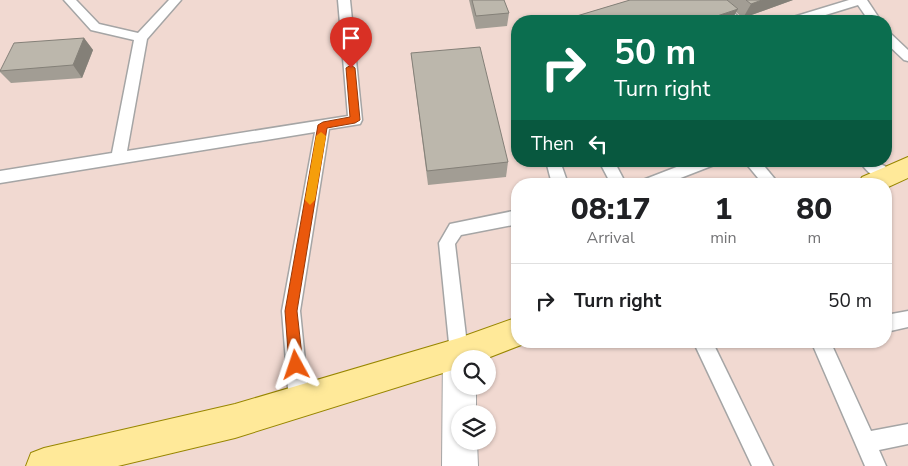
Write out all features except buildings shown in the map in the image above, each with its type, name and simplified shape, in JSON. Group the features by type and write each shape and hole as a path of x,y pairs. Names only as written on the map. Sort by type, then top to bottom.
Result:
{"main road":[{"path":"470,350 511,335"},
{"path":"44,466 235,421 451,356"}],"street":[{"path":"459,395 460,466"}],"lane":[{"path":"70,0 96,27 142,38"},
{"path":"118,158 142,38 175,0"},
{"path":"0,177 355,120 344,0"},
{"path":"712,0 730,15"},
{"path":"813,15 861,0 871,15"},
{"path":"892,42 908,57"},
{"path":"299,401 291,311 323,125"},
{"path":"609,167 616,178"},
{"path":"664,178 693,167"},
{"path":"756,167 767,178"},
{"path":"876,167 889,176"},
{"path":"459,350 447,243 456,229 511,218"},
{"path":"892,323 908,320"},
{"path":"705,348 763,466"},
{"path":"823,348 876,466"},
{"path":"866,442 908,434"}],"shaded area":[{"path":"0,0 908,0 908,466 0,466"}],"slow traffic":[{"path":"310,200 321,136"}],"route":[{"path":"296,365 291,311 323,125 355,120 351,68"}]}
